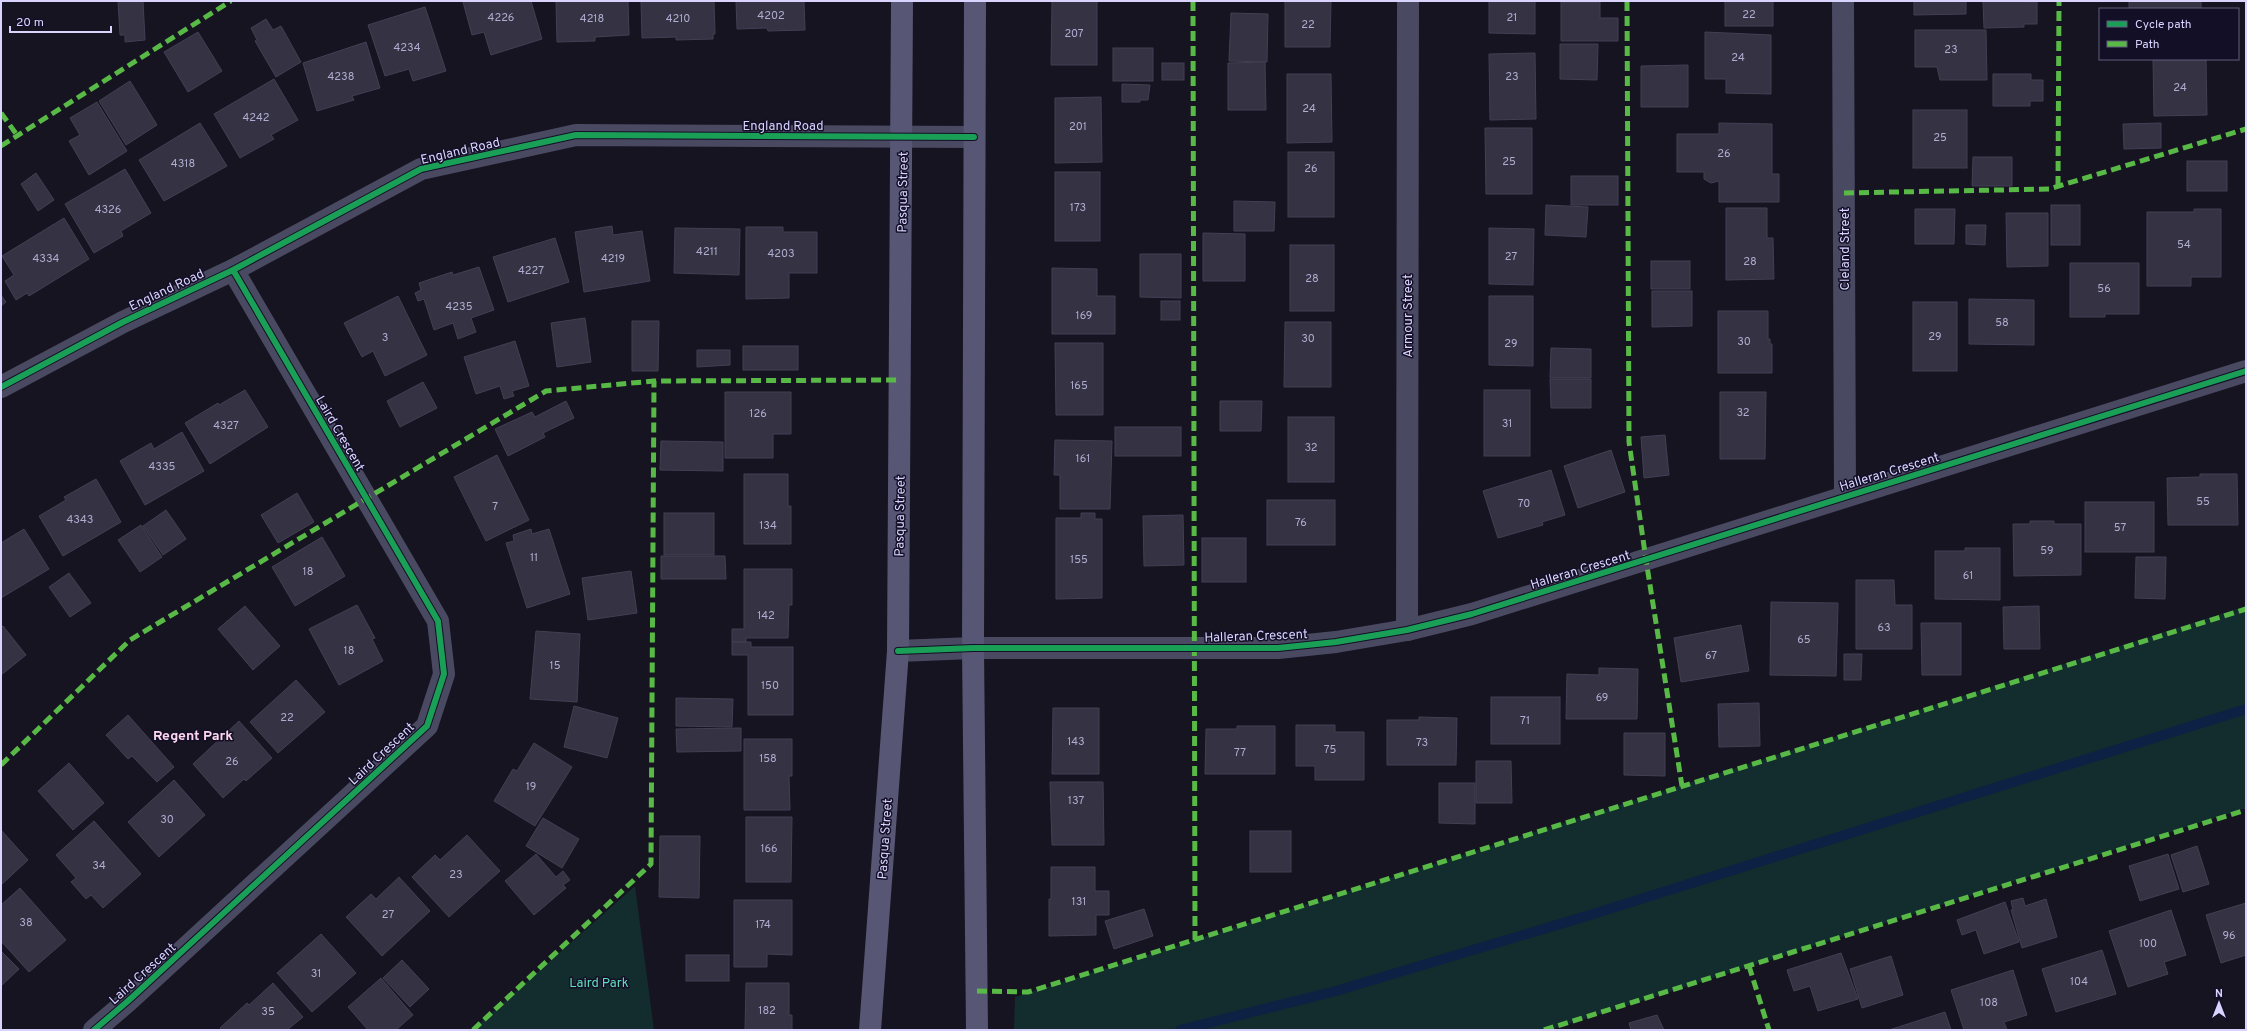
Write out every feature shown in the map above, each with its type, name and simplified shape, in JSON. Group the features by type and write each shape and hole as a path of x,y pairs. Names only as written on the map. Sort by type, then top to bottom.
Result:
{"main road":[{"name":"Pasqua Street","path":"870,1030 898,651 903,136 902,1"},
{"path":"975,1 973,648 976,1030"}],"street":[{"name":"Armour Street","path":"1407,630 1408,1"},
{"name":"Cleland Street","path":"1843,1 1845,496"},
{"name":"England Road","path":"1,386 123,322 233,270 421,169 576,135 974,137"},
{"name":"Laird Crescent","path":"94,1030 128,1001 427,726 444,674 438,621 233,270"},
{"name":"Halleran Crescent","path":"898,651 973,648 1278,648 1336,642 1407,630 1472,614 2246,371"}],"green space":[{"path":"2246,606 2246,808 1550,1030 1014,1030 1015,997"},
{"name":"Laird Park","path":"635,886 654,1030 472,1030"}],"building":[{"path":"118,1 143,1 145,40 125,42 125,35 120,35"},
{"path":"531,1 542,39 491,55 484,32 472,35 463,2"},
{"path":"556,1 628,1 629,35 595,37 595,41 557,42"},
{"path":"641,1 714,1 715,34 713,34 713,39 676,40 676,37 642,38"},
{"path":"736,1 804,1 805,30 768,31 767,28 737,29"},
{"path":"1052,1 1097,1 1097,65 1051,65"},
{"path":"1285,1 1331,1 1330,47 1285,47"},
{"path":"1489,1 1535,1 1535,34 1489,33"},
{"path":"1725,1 1773,1 1773,26 1725,26"},
{"path":"1914,1 1966,1 1966,14 1914,15"},
{"path":"1983,1 2037,2 2037,24 2024,24 2024,27 1984,28"},
{"path":"2129,1 2201,1 2201,8 2129,8"},
{"path":"1561,2 1600,2 1600,18 1618,18 1618,41 1561,41"},
{"path":"425,7 446,71 413,81 409,69 385,76 368,25"},
{"path":"1231,13 1268,14 1267,62 1229,61"},
{"path":"266,19 273,30 281,26 301,62 276,77 255,41 257,40 251,28"},
{"path":"1915,30 1986,30 1987,80 1940,80 1937,67 1915,67"},
{"path":"198,32 222,71 188,92 164,52"},
{"path":"1705,32 1771,35 1771,94 1726,93 1726,79 1705,79"},
{"path":"366,42 380,88 352,96 354,100 317,111 303,63"},
{"path":"1560,44 1598,44 1597,80 1560,79"},
{"path":"1113,48 1153,48 1153,81 1113,81"},
{"path":"1535,53 1536,119 1490,120 1489,54"},
{"path":"2153,60 2206,60 2207,115 2154,116"},
{"path":"1265,62 1266,110 1228,110 1228,63"},
{"path":"1162,63 1184,63 1184,80 1162,80"},
{"path":"1688,65 1688,107 1641,107 1641,66"},
{"path":"1287,74 1331,74 1332,142 1287,143"},
{"path":"1993,74 2031,74 2031,80 2043,80 2043,101 2030,101 2030,106 1993,106"},
{"path":"274,79 298,120 271,135 274,139 240,158 214,114"},
{"path":"130,81 157,125 126,145 99,101"},
{"path":"1122,84 1150,85 1148,100 1140,100 1140,102 1122,102"},
{"path":"1101,97 1102,162 1055,163 1055,98"},
{"path":"97,102 127,151 89,175 69,141 80,135 70,118"},
{"path":"1913,110 1967,110 1967,168 1913,168"},
{"path":"200,123 227,166 164,201 139,160"},
{"path":"1719,123 1772,124 1772,174 1779,174 1779,202 1719,202 1719,181 1711,183 1704,179 1704,172 1677,172 1677,134 1719,134"},
{"path":"2161,123 2161,148 2124,149 2123,124"},
{"path":"1485,128 1532,128 1532,194 1486,194"},
{"path":"1288,152 1334,152 1334,217 1288,217"},
{"path":"1973,157 2012,157 2012,186 1972,186"},
{"path":"2187,161 2227,161 2227,191 2187,191"},
{"path":"125,169 151,213 121,231 123,236 94,253 65,204"},
{"path":"1055,172 1100,172 1100,241 1055,241"},
{"path":"36,173 54,200 38,211 21,184"},
{"path":"1571,176 1618,176 1618,205 1571,205"},
{"path":"1234,201 1275,202 1274,231 1234,231"},
{"path":"1546,205 1588,207 1586,237 1545,235"},
{"path":"2051,205 2080,205 2080,245 2051,245"},
{"path":"1726,208 1767,208 1767,238 1773,238 1774,279 1726,280"},
{"path":"1915,209 1955,209 1954,244 1915,244"},
{"path":"2194,209 2221,209 2221,277 2191,277 2191,286 2147,286 2147,212 2194,212"},
{"path":"2006,213 2048,213 2048,266 2007,267"},
{"path":"64,218 89,259 29,296 27,293 16,300 5,281 14,275 2,256"},
{"path":"1966,225 1986,225 1985,245 1966,244"},
{"path":"612,226 613,235 642,231 650,281 584,292 575,232"},
{"path":"746,227 783,227 783,232 817,232 817,273 789,273 789,298 746,299"},
{"path":"675,228 740,229 739,275 674,273"},
{"path":"1489,228 1534,229 1533,285 1489,284"},
{"path":"1203,233 1245,234 1245,281 1203,281"},
{"path":"555,238 569,282 508,302 493,257"},
{"path":"1290,245 1334,245 1334,311 1290,311"},
{"path":"1140,254 1181,254 1181,298 1140,297"},
{"path":"1651,261 1690,261 1690,289 1651,289"},
{"path":"2070,263 2139,263 2139,314 2105,314 2105,317 2070,317"},
{"path":"479,267 494,310 471,318 476,332 458,339 453,323 434,330 424,299 418,301 415,293 421,290 419,283 452,272 453,275"},
{"path":"1052,268 1097,269 1097,296 1115,296 1115,334 1052,334"},
{"path":"1652,291 1692,291 1692,326 1652,327"},
{"path":"1,295 6,302 1,306"},
{"path":"398,296 427,355 385,376 373,351 362,357 344,323"},
{"path":"1489,296 1533,296 1533,366 1489,365"},
{"path":"1969,299 2034,300 2034,345 1969,344"},
{"path":"1161,301 1180,301 1180,320 1161,320"},
{"path":"1913,302 1957,302 1957,371 1913,371"},
{"path":"1718,311 1768,311 1768,339 1770,339 1770,344 1772,344 1772,373 1718,373"},
{"path":"585,318 591,362 557,367 551,323"},
{"path":"632,321 659,321 658,371 632,371"},
{"path":"1285,322 1331,322 1331,387 1284,387"},
{"path":"515,341 529,386 512,391 514,396 504,399 500,386 476,394 464,357"},
{"path":"1055,343 1103,343 1103,415 1056,415"},
{"path":"743,346 798,346 798,370 743,370"},
{"path":"1551,348 1591,349 1591,378 1550,378"},
{"path":"697,350 730,350 730,365 697,367"},
{"path":"1550,379 1591,379 1591,408 1551,408"},
{"path":"423,382 437,408 400,427 387,401"},
{"path":"245,390 268,427 210,464 185,423 218,403 219,405"},
{"path":"1484,390 1530,390 1530,456 1484,456"},
{"path":"725,392 791,392 791,434 773,434 773,458 725,458"},
{"path":"1720,392 1766,392 1765,459 1720,459"},
{"path":"566,401 574,418 543,433 545,437 508,456 495,429 532,412 535,417"},
{"path":"1220,401 1262,401 1261,431 1220,431"},
{"path":"1288,417 1334,417 1334,482 1288,482"},
{"path":"1115,427 1181,427 1181,456 1115,456"},
{"path":"182,432 204,471 145,505 120,461 151,443 154,449"},
{"path":"1665,435 1669,475 1644,478 1641,437"},
{"path":"1055,440 1112,441 1110,509 1060,509 1060,475 1054,475"},
{"path":"661,441 723,442 723,471 660,470"},
{"path":"1611,450 1625,492 1578,508 1564,466"},
{"path":"497,455 529,520 486,541 454,477"},
{"path":"1551,470 1565,515 1542,522 1543,525 1498,538 1483,491"},
{"path":"744,474 788,474 788,506 791,506 791,544 744,544"},
{"path":"2200,474 2237,474 2238,525 2168,525 2167,478 2200,477"},
{"path":"96,479 121,522 63,556 39,516 66,500 64,497"},
{"path":"297,493 314,522 278,543 261,515"},
{"path":"1267,500 1335,500 1335,545 1267,545"},
{"path":"2085,502 2154,502 2154,552 2085,552"},
{"path":"166,510 186,539 163,555 143,526"},
{"path":"664,513 714,513 714,555 664,555"},
{"path":"1081,513 1095,513 1095,519 1102,519 1102,598 1056,599 1056,518 1081,518"},
{"path":"1183,515 1184,565 1144,566 1143,516"},
{"path":"2030,521 2054,521 2054,524 2081,524 2081,575 2014,576 2013,524 2030,524"},
{"path":"141,525 162,557 140,572 118,540"},
{"path":"24,529 49,569 1,598 1,543"},
{"path":"531,529 532,534 549,529 570,594 527,608 506,543 514,541 513,535"},
{"path":"322,537 345,576 295,606 272,567"},
{"path":"1202,538 1246,538 1246,582 1202,582"},
{"path":"1965,548 2000,548 2000,600 1935,599 1935,551 1965,551"},
{"path":"661,556 725,556 726,579 661,579"},
{"path":"2136,557 2166,557 2165,599 2135,598"},
{"path":"744,569 792,569 792,605 789,605 788,638 746,638 746,642 732,642 732,629 744,629"},
{"path":"631,571 637,613 588,620 582,578"},
{"path":"69,573 91,603 70,617 49,587"},
{"path":"1856,580 1894,580 1895,605 1912,605 1912,649 1856,649"},
{"path":"1771,602 1838,603 1836,676 1770,675"},
{"path":"357,605 375,638 372,639 383,661 339,685 309,629"},
{"path":"245,606 280,646 253,670 218,629"},
{"path":"2039,606 2040,649 2004,649 2003,607"},
{"path":"1921,623 1961,623 1961,675 1922,675"},
{"path":"1741,625 1749,671 1681,682 1674,638"},
{"path":"3,626 26,655 1,675 1,628"},
{"path":"536,631 580,634 577,702 530,699"},
{"path":"732,642 751,642 751,647 793,647 793,715 748,715 748,655 732,655"},
{"path":"1844,654 1862,654 1861,680 1844,680"},
{"path":"1599,668 1638,669 1637,719 1566,719 1567,674 1599,675"},
{"path":"296,680 325,712 278,753 250,722"},
{"path":"1491,697 1560,697 1560,744 1491,744"},
{"path":"676,698 733,699 732,727 676,726"},
{"path":"1759,703 1760,746 1719,747 1718,704"},
{"path":"574,706 618,718 607,758 564,747"},
{"path":"1053,708 1099,708 1099,774 1052,774"},
{"path":"128,715 174,767 157,782 132,756 128,759 106,735"},
{"path":"1419,717 1457,718 1456,765 1387,765 1387,720 1419,720"},
{"path":"239,721 272,758 246,781 244,779 223,798 193,764"},
{"path":"1296,725 1335,725 1335,732 1364,732 1364,780 1315,780 1315,766 1296,766"},
{"path":"1237,726 1275,726 1275,774 1205,774 1206,729 1237,729"},
{"path":"741,728 741,751 677,752 676,729"},
{"path":"1624,733 1665,733 1665,776 1624,775"},
{"path":"744,739 792,739 792,776 789,776 790,810 744,810"},
{"path":"534,743 572,767 535,826 494,801 513,769 517,771"},
{"path":"1476,761 1511,761 1512,803 1476,803"},
{"path":"69,763 104,803 73,830 38,791"},
{"path":"174,780 205,815 159,857 128,822"},
{"path":"1050,782 1103,782 1104,845 1052,845"},
{"path":"1439,783 1475,783 1475,824 1439,823"},
{"path":"746,817 792,817 791,882 746,882"},
{"path":"543,818 579,839 562,868 526,846"},
{"path":"94,821 141,874 103,908 91,895 86,899 71,882 76,878 56,855"},
{"path":"1,830 28,860 1,885"},
{"path":"1250,831 1291,831 1291,872 1250,872"},
{"path":"467,835 500,871 449,917 412,877 435,855 440,860"},
{"path":"660,836 700,836 699,898 659,897"},
{"path":"2197,846 2209,884 2183,892 2171,855"},
{"path":"536,854 556,877 563,871 570,880 563,885 566,888 534,915 505,881"},
{"path":"2168,854 2179,889 2140,901 2129,866"},
{"path":"1051,867 1095,867 1095,891 1109,891 1109,915 1096,915 1096,935 1049,936"},
{"path":"399,877 430,911 382,956 346,917 371,894 376,899"},
{"path":"20,888 66,940 29,972 1,941 1,905"},
{"path":"2023,898 2025,906 2046,899 2057,937 2022,948 2011,910 2013,910 2011,901"},
{"path":"734,900 792,900 792,955 767,954 767,967 734,967"},
{"path":"2005,902 2019,942 1984,954 1976,930 1962,935 1957,920"},
{"path":"2246,903 2246,955 2221,963 2206,915"},
{"path":"1144,909 1153,936 1114,949 1105,921"},
{"path":"2171,910 2186,955 2164,962 2168,974 2128,987 2109,931"},
{"path":"321,934 356,973 312,1012 277,973"},
{"path":"2102,950 2116,994 2056,1012 2042,969"},
{"path":"1,951 19,969 1,986"},
{"path":"1841,953 1858,999 1818,1011 1810,986 1794,991 1787,970"},
{"path":"686,955 729,955 729,981 686,981"},
{"path":"1891,956 1903,995 1862,1008 1850,969"},
{"path":"402,960 429,989 410,1007 383,978"},
{"path":"2013,970 2027,1015 2004,1022 2007,1030 1964,1030 1951,990"},
{"path":"381,978 413,1015 396,1030 368,1030 348,1007"},
{"path":"273,983 303,1017 287,1030 222,1030 220,1028 247,1003 249,1005"},
{"path":"746,983 789,983 789,1015 792,1015 792,1030 745,1030"},
{"path":"1945,1012 1951,1030 1889,1030"},
{"path":"1657,1015 1664,1030 1631,1030 1629,1023"}],"waterway":[{"path":"1180,1030 1336,991 1590,915 2246,709"}],"marked path":[{"path":"1,146 231,1"},
{"path":"1193,1 1195,940"},
{"path":"1627,1 1629,442 1682,786"},
{"path":"2058,186 2059,1"},
{"path":"1,113 17,135"},
{"path":"1844,193 2049,189 2246,129"},
{"path":"1,765 130,640 546,391 654,381 900,380"},
{"path":"473,1030 651,864 654,381"},
{"path":"977,991 1028,992 2246,609"},
{"path":"1544,1030 2246,810"},
{"path":"1749,966 1769,1030"}],"cycle path":[{"path":"1,387 123,322 233,270 421,169 576,135 974,137"},
{"path":"94,1030 128,1001 427,726 444,674 438,621 233,270"},
{"path":"898,651 973,648 1278,648 1336,642 1407,630 1472,614 2246,371"}],"district":[{"name":"Regent Park","path":"193,735"}]}
